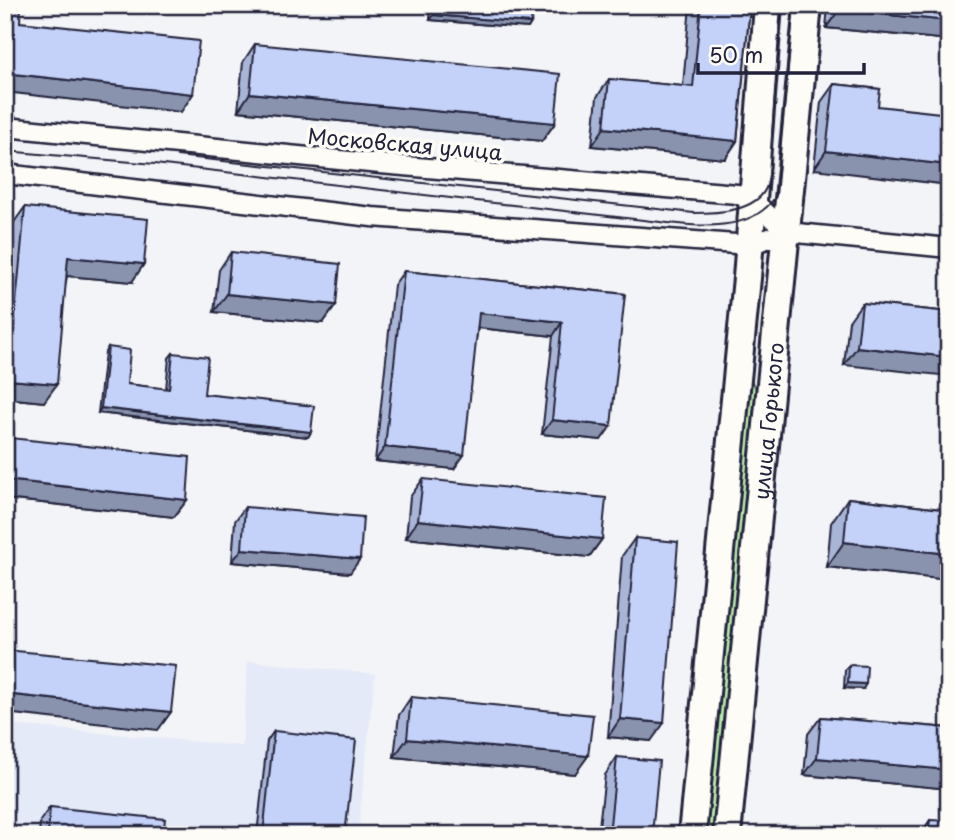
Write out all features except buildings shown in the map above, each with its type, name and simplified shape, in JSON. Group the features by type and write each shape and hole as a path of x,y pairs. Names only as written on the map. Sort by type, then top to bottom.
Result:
{"main road":[{"name":"улица Горького","path":"692,835 749,245 768,5"},
{"name":"улица Горького","path":"727,835 808,5"}],"street":[{"name":"Московская улица","path":"5,127 380,164 737,194 753,201 787,232"},
{"path":"5,174 372,217 749,245 787,232 949,248"}],"shaded area":[{"path":"248,661 375,674 358,835 5,835 5,724 242,746"}],"green space":[{"path":"746,372 759,393 715,835 702,835"}],"tram line":[{"path":"772,134 781,5"},
{"path":"5,151 155,164 677,224 733,223 764,209 776,196 794,5"},
{"path":"177,156 694,213 734,210 753,202 766,188 770,166"}]}
